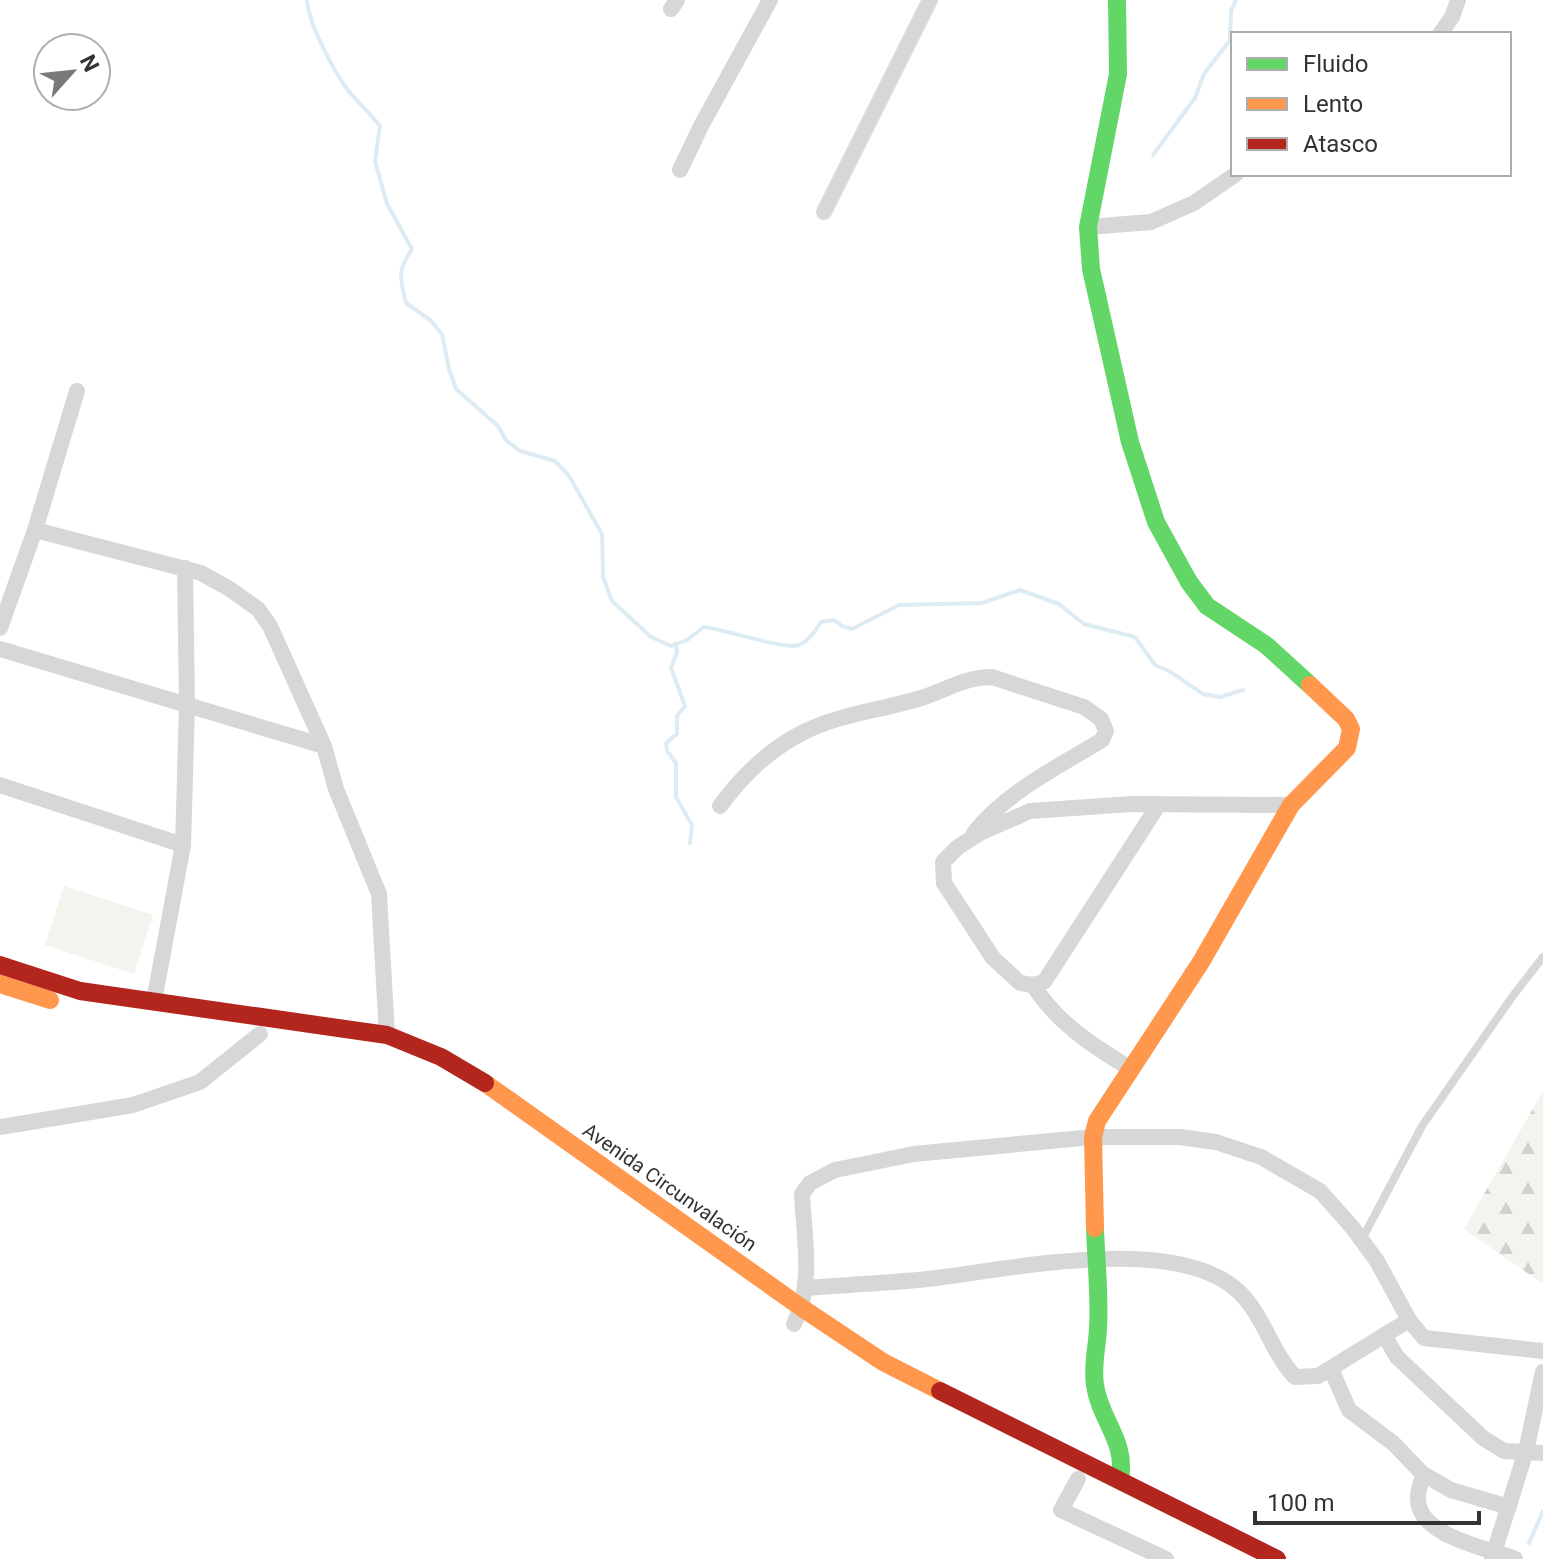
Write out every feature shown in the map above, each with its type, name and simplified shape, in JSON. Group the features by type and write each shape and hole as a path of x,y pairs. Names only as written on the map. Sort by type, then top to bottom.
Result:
{"main road":[{"path":"1117,0 1118,74 1088,227 1091,269 1130,442 1156,522 1189,582 1207,606 1266,645 1346,719 1351,729 1347,748 1291,805 1201,962 1097,1121 1093,1137 1098,1328 1093,1357 1095,1390 1125,1463 1120,1480"},
{"name":"Avenida Circunvalación","path":"0,965 80,991 387,1035 441,1057 473,1074 801,1322"},
{"name":"Avenida Circunvalación","path":"0,984 75,1008 381,1052 433,1072 463,1088 801,1322 1277,1559"},
{"path":"862,1370 1238,1559"}],"street":[{"path":"680,170 770,0"},
{"path":"824,212 897,60 930,0"},
{"path":"1441,32 1452,17 1458,0"},
{"path":"1088,227 1151,222 1194,203 1233,176"},
{"path":"0,628 35,530 77,391"},
{"path":"35,530 201,573 258,609 270,626 324,746 336,789 379,894 387,1035"},
{"path":"154,1001 183,845 187,705 185,568"},
{"path":"0,649 324,746"},
{"path":"720,806 751,771 804,731 925,697 976,677 992,677 1084,707 1101,719 1106,731 1102,740 989,813 968,840 943,862 944,883 993,958 1020,983 1033,985 1044,982 1159,804"},
{"path":"0,785 183,845"},
{"path":"968,840 998,823 1030,811 1159,804 1291,805"},
{"path":"1033,985 1048,1008 1089,1044 1131,1069"},
{"path":"0,1127 133,1105 200,1082 260,1034"},
{"path":"801,1322 805,1288 802,1194 810,1183 822,1176 835,1170 914,1154 1093,1137 1180,1137 1216,1142 1261,1157 1320,1191 1377,1261 1409,1320 1424,1338 1543,1351"},
{"path":"805,1288 925,1279 1096,1258 1176,1263 1211,1274 1237,1290 1254,1310 1281,1362 1295,1377 1318,1376 1409,1320"},
{"path":"1384,1335 1397,1357 1483,1438 1504,1451 1535,1452"},
{"path":"1331,1369 1349,1410 1393,1443 1423,1474 1451,1490 1509,1507"},
{"path":"1493,1555 1509,1507 1535,1452 1543,1372"},
{"path":"1423,1474 1417,1501 1426,1520 1439,1532 1493,1555 1515,1559"},
{"path":"1078,1479 1061,1510 1166,1559"}],"lane":[{"path":"1362,1240 1422,1126 1543,957"}],"green space":[{"path":"64,886 153,915 134,974 45,945"},
{"path":"1543,1091 1543,1284 1464,1229"}],"waterway":[{"path":"307,0 317,35 337,73 350,93 380,126 375,161 387,204 412,249 401,275 406,303 430,320 442,334 456,389 498,426 506,440 520,451 555,461 569,476 602,534 603,577 612,601 651,637 671,646 687,640 704,627 781,645 799,645 821,622 834,620 852,629 899,605 982,603 1020,590 1059,604 1084,624 1135,637 1155,665 1203,694 1220,697 1243,690"},
{"path":"1153,155 1195,98 1204,74 1230,40 1231,11 1236,0"},
{"path":"676,644 677,652 671,668 685,706 677,716 677,734 666,743 667,751 676,763 676,797 692,825 690,843"},
{"path":"1529,1543 1543,1511"}],"traffic: fast":[{"path":"1117,0 1118,74 1088,227 1091,269 1130,442 1156,522 1189,582 1207,606 1266,645 1310,685"},
{"path":"1095,1228 1098,1317 1094,1378 1098,1398 1120,1453 1120,1480"}],"traffic: slow":[{"path":"1095,1228 1093,1137 1097,1121 1201,962 1291,805 1347,748 1351,729 1346,719 1310,685"},
{"path":"0,984 50,1000"},
{"path":"485,1083 802,1308 883,1362 940,1391"}],"traffic: jam":[{"path":"0,965 80,991 387,1035 441,1057 485,1083"},
{"path":"940,1391 1277,1559"}]}
